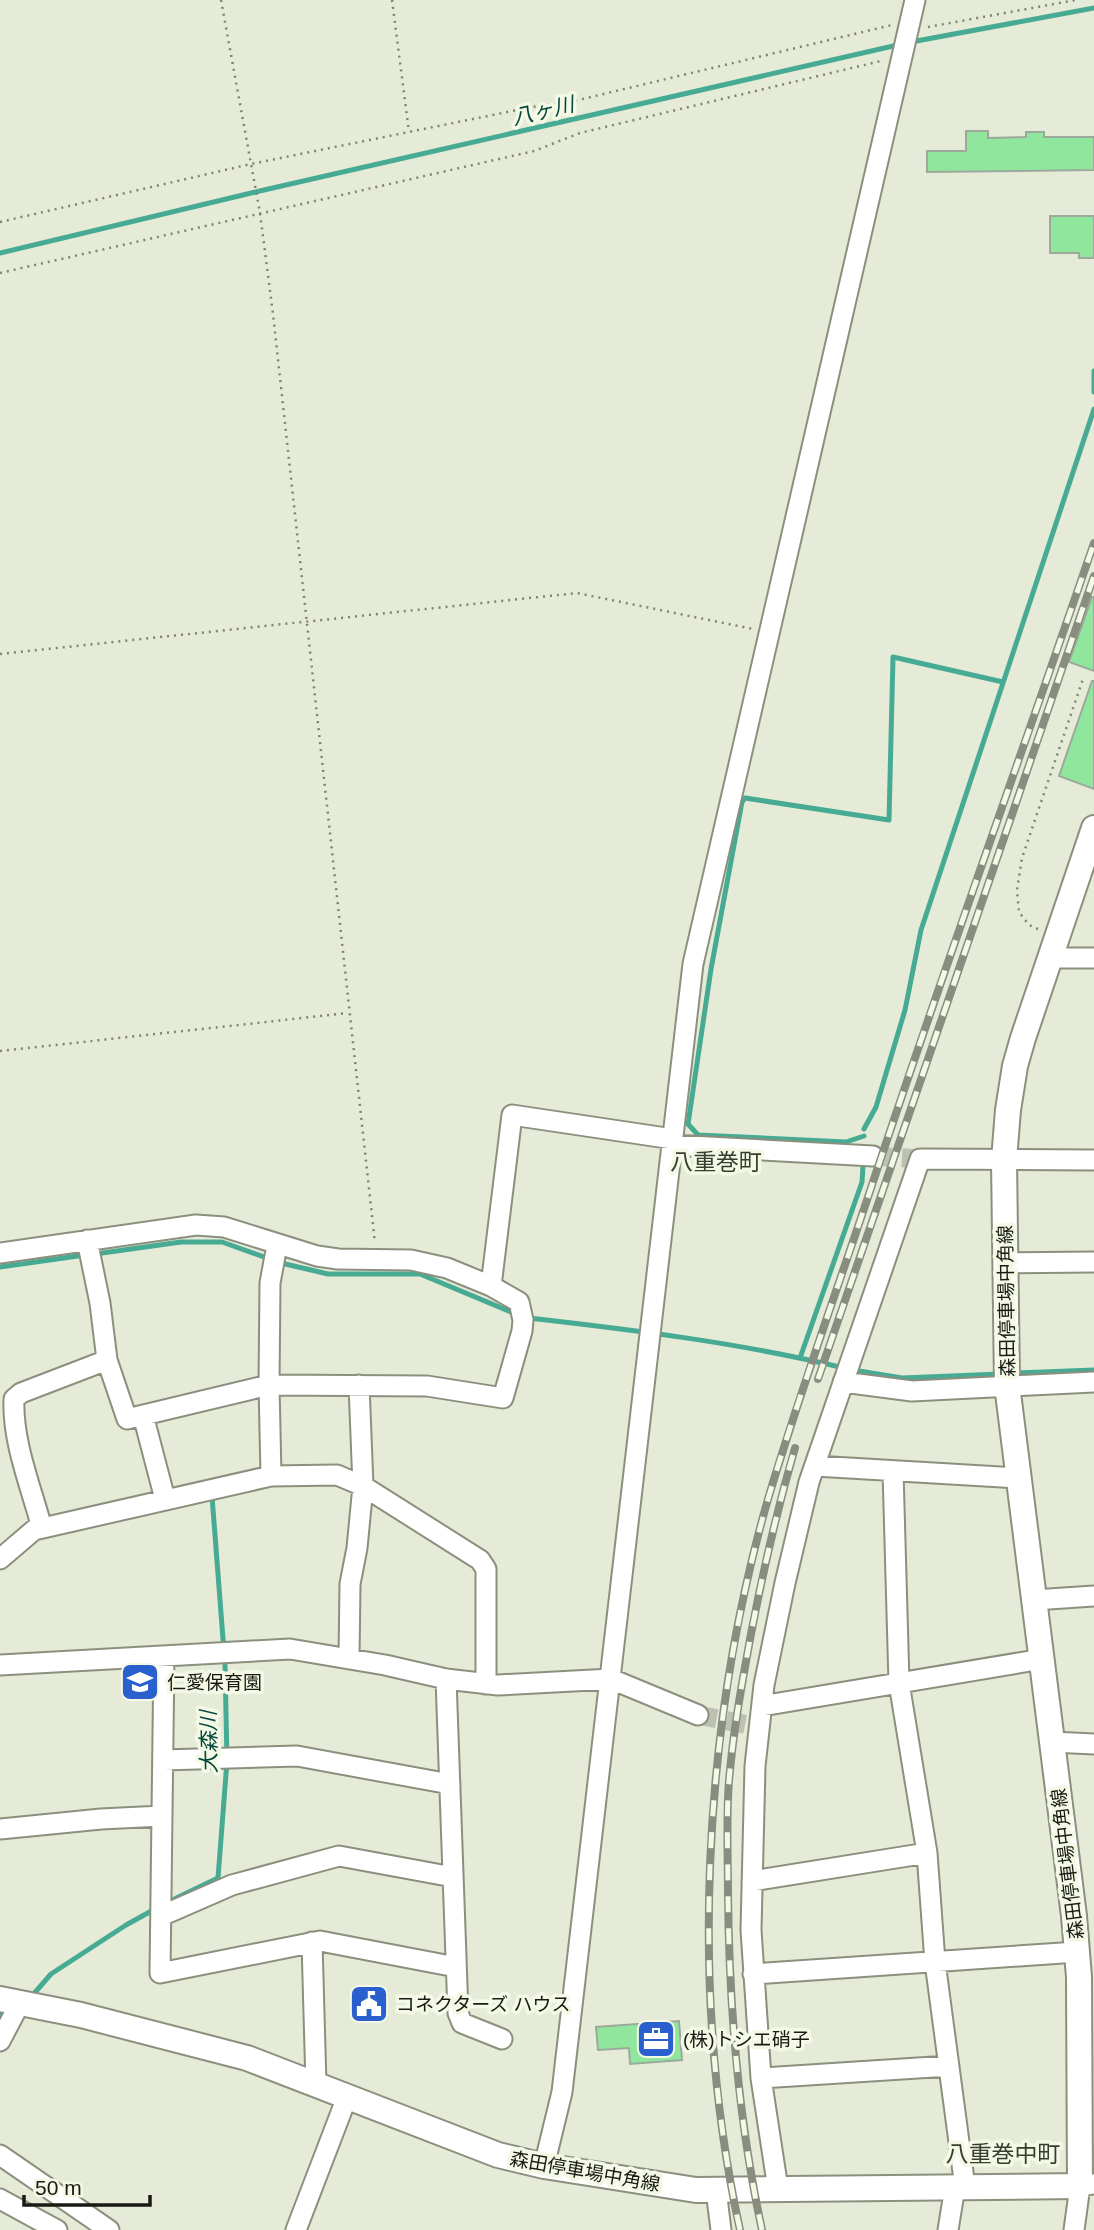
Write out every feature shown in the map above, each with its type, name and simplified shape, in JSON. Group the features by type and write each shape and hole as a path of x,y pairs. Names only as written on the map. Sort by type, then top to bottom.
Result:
{"main road":[{"name":"森田停車場中角線","path":"10,2001 80,2015 247,2058 498,2155 544,2166 696,2190 1087,2185 1080,1977 1083,1947 1052,1742 1007,1376 1004,1160 1015,1066 1094,828"}],"street":[{"path":"544,2166 562,2092 693,964 915,0"},
{"path":"1054,946 1094,958"},
{"path":"491,1286 512,1115 673,1142 873,1156"},
{"path":"778,2189 761,2078 753,1974 754,1726 762,1706 785,1583 814,1466 920,1159 1094,1160"},
{"path":"0,1253 89,1250 196,1225 224,1227 276,1254 338,1259 411,1260 447,1268 491,1286 519,1302 522,1331 503,1398 427,1386 269,1385 127,1419 107,1360 100,1303 89,1250"},
{"path":"271,1476 270,1283 276,1254"},
{"path":"1004,1263 1094,1262"},
{"path":"42,1528 20,1448 13,1411 14,1399 22,1393 107,1360"},
{"path":"843,1382 912,1391 1007,1376 1094,1382"},
{"path":"349,1659 350,1584 357,1548 363,1486 359,1385"},
{"path":"143,1415 164,1499"},
{"path":"814,1466 1019,1478"},
{"path":"893,1471 900,1683 927,1853 934,1962 949,2066 960,2187 948,2230"},
{"path":"0,1559 34,1530 42,1528 271,1476 337,1475 363,1486 480,1560 486,1569 486,1684"},
{"path":"1034,1600 1094,1596"},
{"path":"0,1665 290,1649 446,1679 486,1684 611,1679 698,1715"},
{"path":"164,1656 160,1973 320,1941 456,1966"},
{"path":"762,1706 1042,1659"},
{"path":"446,1679 458,2013 462,2023 502,2039"},
{"path":"1052,1742 1094,1745"},
{"path":"163,1760 297,1756 450,1784"},
{"path":"0,1829 162,1816"},
{"path":"752,1881 927,1853"},
{"path":"161,1909 232,1885 339,1856 453,1877"},
{"path":"312,1942 316,2085"},
{"path":"753,1974 934,1962 1083,1947"},
{"path":"0,2041 10,2001"},
{"path":"761,2078 949,2066"},
{"path":"296,2230 347,2097"},
{"path":"0,2155 109,2230"},
{"path":"1074,2230 1087,2185"},
{"path":"716,2190 721,2230"},
{"path":"0,2199 52,2229"}],"path":[{"path":"220,0 260,213 273,314 377,1260"},
{"path":"392,0 409,132"},
{"path":"0,222 251,164 532,107 570,102 909,26 1076,0"},
{"path":"0,273 534,150 580,133 902,56"},
{"path":"0,654 577,593 770,632"},
{"path":"1054,946 1029,925 1019,912 1017,890 1021,858 1084,676"},
{"path":"0,1051 350,1013"}],"building":[{"path":"966,131 988,131 988,138 1026,137 1026,132 1044,132 1044,137 1094,137 1094,170 927,172 927,151 966,151"},
{"path":"1050,216 1094,216 1094,258 1079,258 1079,253 1050,253"},
{"path":"1094,597 1094,671 1069,662"},
{"path":"1094,681 1094,789 1059,776"},
{"path":"679,2021 682,2060 630,2064 629,2048 598,2050 596,2027"}],"waterway":[{"name":"八ヶ川","path":"911,42 1094,8"},
{"name":"八ヶ川","path":"0,253 902,44"},
{"path":"1094,371 1094,392"},
{"path":"864,1129 876,1107 905,1010 921,930 1094,409"},
{"path":"864,1136 846,1142 698,1135 688,1124 711,969 742,802 745,798 889,820 893,657 1003,682"},
{"path":"800,1358 862,1182 863,1166"},
{"path":"95,1254 181,1242 222,1242 281,1263 328,1274 420,1274 516,1314"},
{"path":"0,1267 85,1255"},
{"path":"529,1318 727,1344 844,1368"},
{"path":"853,1370 902,1378 1000,1374"},
{"path":"1013,1373 1094,1370"},
{"name":"大森川","path":"166,1903 218,1878 227,1761 225,1665 212,1496"},
{"name":"大森川","path":"31,1997 51,1974 155,1909"},
{"name":"大森川","path":"0,2017 2,2013"}],"tunnel":[{"path":"873,1156 920,1159"},
{"path":"698,1715 749,1725"}],"railway":[{"path":"740,2230 724,2141 714,2049 709,1957 710,1863 717,1770 729,1677 746,1587 768,1499 805,1383 1094,543"},
{"path":"818,1379 1094,576"},
{"path":"762,2230 736,2062 729,1935 728,1795 735,1726 751,1634 795,1448"}],"place":[{"name":"仁愛保育園","path":"140,1682"},
{"name":"コネクターズ ハウス","path":"369,2004"},
{"name":"(株)トシエ硝子","path":"656,2039"}],"district":[{"name":"八重巻町","path":"716,1162"},
{"name":"八重巻中町","path":"1003,2154"}]}
